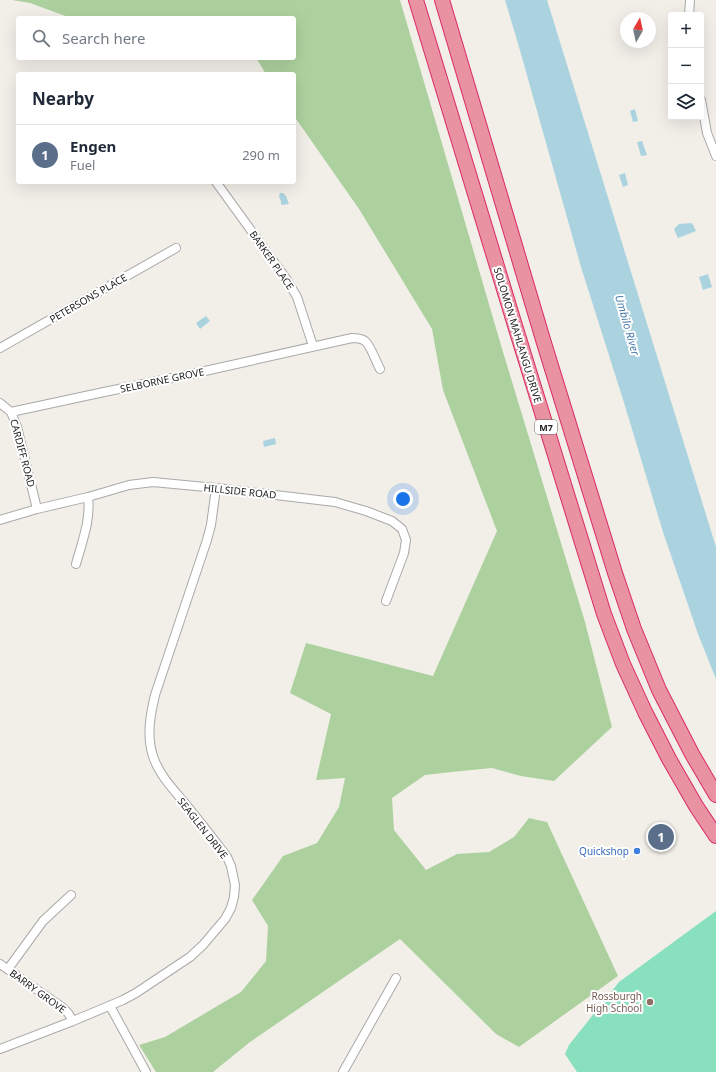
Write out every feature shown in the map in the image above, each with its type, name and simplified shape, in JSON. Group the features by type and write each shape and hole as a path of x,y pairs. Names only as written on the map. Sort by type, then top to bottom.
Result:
{"highway":[{"name":"SOLOMON MAHLANGU DRIVE","path":"416,0 604,614 623,664 668,760 716,836"},
{"name":"M7","path":"442,0 542,336 615,573 634,629 659,690 692,754 716,795"}],"street":[{"path":"689,12 690,0"},
{"path":"704,114 708,133 716,156"},
{"name":"BARKER PLACE","path":"217,184 288,280 297,297 313,346"},
{"name":"PETERSONS PLACE","path":"0,348 176,248"},
{"name":"SELBORNE GROVE","path":"11,412 352,338 358,338 365,341 370,347 380,369"},
{"name":"CARDIFF ROAD","path":"0,403 11,412 17,427 37,509"},
{"name":"HILLSIDE ROAD","path":"0,520 129,485 153,482 335,502 366,511 392,521 402,529 406,540 404,553 386,601"},
{"name":"SEAGLEN DRIVE","path":"0,1049 73,1021 136,994 190,957 225,920 231,908 235,885 231,866 227,857 165,779 154,759 150,745 149,727 155,695 211,525 216,488"},
{"path":"76,564 89,518 90,508 88,497"},
{"path":"8,969 43,921 71,895"},
{"name":"BARRY GROVE","path":"0,964 62,1007 73,1021"},
{"path":"343,1072 396,978"},
{"path":"110,1006 146,1072"}],"green space":[{"path":"12,0 400,0 503,352 585,622 612,727 554,781 521,776 492,768 461,771 425,775 392,798 394,830 426,870 457,854 489,852 514,837 529,818 547,822 618,976 519,1047 496,1034 400,939 250,1042 213,1072 156,1072 139,1045 165,1037 241,992 266,961 268,926 252,900 283,856 317,843 339,807 345,778 316,780 331,714 290,693 306,643 433,676 497,531 443,390 432,329 359,209 296,119 296,72 265,72 257,60 296,60 296,16 66,16 30,3"},
{"name":"Rossburgh High School","path":"716,911 716,1072 577,1072 565,1054 569,1045 619,982"}],"water":[{"name":"Umbilo River","path":"505,0 547,0 716,547 716,679 698,634 663,532 581,267"},
{"path":"635,109 638,121 633,122 630,111"},
{"path":"642,141 647,155 641,156 637,142"},
{"path":"625,173 628,185 623,187 619,175"},
{"path":"280,193 283,193 286,196 289,204 281,204 279,197"},
{"path":"692,223 696,231 678,238 674,229 679,224"},
{"path":"708,274 712,287 703,290 699,277"},
{"path":"206,316 210,321 200,329 196,323"},
{"path":"275,438 276,444 264,447 263,441"}],"place":[{"name":"Engen","path":"661,837"},
{"name":"Quickshop","path":"637,851"},
{"name":"Rossburgh High School","path":"650,1002"}]}
